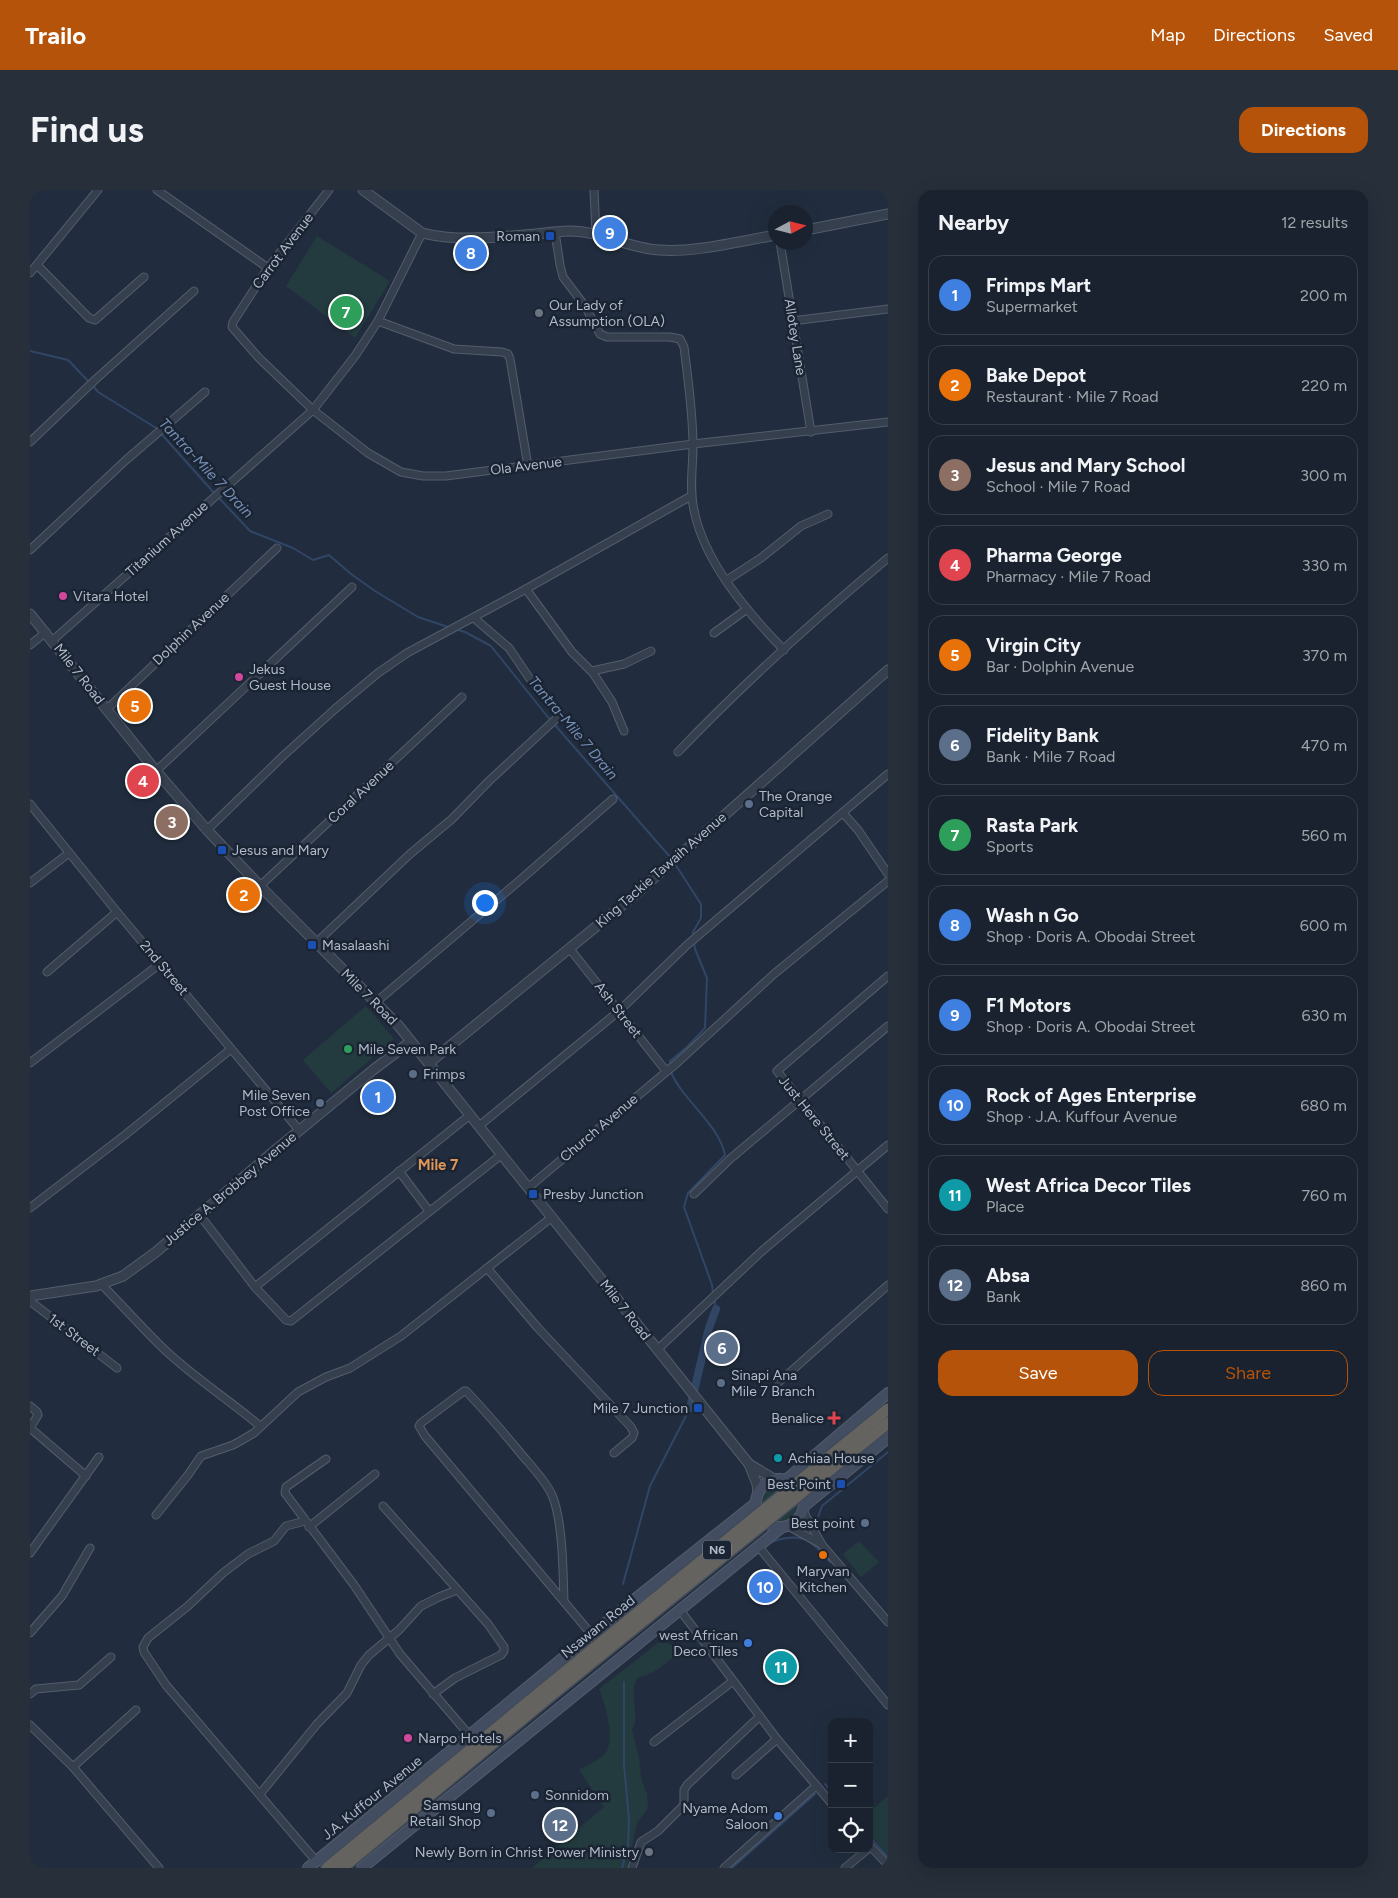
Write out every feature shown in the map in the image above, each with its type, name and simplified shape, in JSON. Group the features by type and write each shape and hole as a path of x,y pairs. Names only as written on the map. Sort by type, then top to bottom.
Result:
{"highway":[{"name":"Nsawam Road","path":"342,1868 547,1693 888,1409"},
{"name":"Nsawam Road","path":"327,1868 888,1423"}],"main road":[{"path":"787,1479 888,1393"},
{"path":"362,1868 758,1546 798,1519 804,1509 888,1438"},
{"path":"785,1527 769,1525 759,1516 757,1498 764,1484 774,1479 787,1479 797,1485 803,1494 804,1509"},
{"name":"J.A. Kuffour Avenue","path":"308,1868 757,1498"}],"street":[{"path":"30,273 38,266 98,190"},
{"path":"157,190 268,268"},
{"name":"Carrot Avenue","path":"238,313 268,268 329,190"},
{"path":"363,190 422,233 455,238 570,231 596,234 647,249 664,250 691,248 768,236"},
{"path":"594,190 596,234"},
{"path":"813,229 888,214"},
{"path":"555,232 560,265 564,277 585,306 600,334 607,337 670,337 680,339 685,355 693,444 691,496 701,536 714,562 747,609 784,650"},
{"name":"Titanium Avenue","path":"53,640 313,410 355,356 378,321 422,233"},
{"name":"Allotey Lane","path":"781,250 811,432"},
{"path":"38,266 89,318 95,320 144,277"},
{"path":"30,442 88,386 194,291"},
{"path":"792,321 888,309"},
{"name":"Ola Avenue","path":"238,313 232,322 235,331 313,410 368,452 401,472 422,476 446,476 693,444 888,422"},
{"path":"378,321 454,349 508,354 528,466"},
{"path":"30,550 126,460 166,428 204,392"},
{"path":"208,830 283,756 378,673 406,653 474,618 691,496"},
{"path":"727,580 761,558 800,526 828,514"},
{"name":"Dolphin Avenue","path":"106,710 277,548"},
{"path":"678,752 709,720 831,606 888,558"},
{"path":"156,771 352,587"},
{"path":"526,589 572,652 592,671 612,702 624,731"},
{"path":"714,633 747,609"},
{"name":"Mile 7 Road","path":"30,614 53,640 106,710 156,771 208,830 260,886 374,1003 398,1025 749,1464"},
{"path":"316,943 558,717 559,712 530,679 509,648 474,618"},
{"path":"30,645 46,632"},
{"path":"592,671 624,664 651,651"},
{"name":"King Tackie Tawaih Avenue","path":"429,1063 570,949 888,670"},
{"name":"Coral Avenue","path":"260,886 462,697"},
{"path":"479,1126 619,1011 687,945 888,774"},
{"path":"374,1003 613,799"},
{"name":"2nd Street","path":"30,804 68,853 299,1130"},
{"path":"843,812 858,830 888,874"},
{"path":"30,883 68,853"},
{"name":"Church Avenue","path":"529,1187 678,1062 774,974 888,881"},
{"path":"47,972 117,912"},
{"name":"Ash Street","path":"570,949 667,1070"},
{"path":"30,1063 161,963"},
{"name":"Just Here Street","path":"888,976 778,1069 778,1074 888,1209"},
{"path":"694,1194 730,1159 888,1026"},
{"name":"Justice A. Brobbey Avenue","path":"30,1296 101,1284 123,1276 156,1252 299,1130 410,1042"},
{"path":"30,1208 125,1135 230,1049"},
{"path":"255,1287 470,1115"},
{"path":"656,1350 762,1251 888,1146"},
{"path":"199,1214 255,1287 286,1320 291,1321 502,1154"},
{"path":"399,1171 429,1211"},
{"path":"156,1515 201,1456 233,1445 254,1433 298,1392 326,1377 350,1368 401,1336 552,1217"},
{"path":"487,1268 538,1328 631,1427 634,1433 632,1438 614,1453"},
{"path":"101,1284 166,1351 260,1426"},
{"path":"778,1382 888,1285"},
{"name":"1st Street","path":"30,1301 117,1368"},
{"path":"564,1602 563,1567 557,1515 552,1495 541,1478 506,1435 464,1391 421,1422 419,1426 564,1602 592,1635"},
{"path":"30,1406 37,1412 37,1420 30,1428 86,1476"},
{"path":"30,1553 100,1457"},
{"path":"326,1459 286,1487 285,1490 288,1498 354,1585 400,1654 470,1736"},
{"path":"749,1464 774,1479"},
{"path":"749,1464 757,1484 757,1498"},
{"path":"316,1861 166,1685 144,1652 143,1647 148,1638 248,1554 274,1541 286,1526 307,1524 375,1474"},
{"path":"383,1506 488,1624 502,1643 504,1651 501,1655 455,1678 433,1694"},
{"path":"804,1509 822,1545 888,1622"},
{"path":"785,1527 822,1545"},
{"path":"758,1546 888,1705"},
{"path":"30,1633 62,1596 90,1548"},
{"path":"260,1794 317,1724 347,1693 360,1664 399,1630 421,1606 439,1596 457,1590"},
{"path":"680,1610 776,1739 828,1800"},
{"path":"30,1694 36,1689 80,1684 110,1656"},
{"path":"654,1742 733,1680"},
{"path":"73,1767 136,1710"},
{"path":"632,1868 640,1842 658,1831 684,1805 684,1790 687,1785 760,1716"},
{"path":"30,1725 73,1767 160,1868"},
{"path":"736,1775 776,1739"},
{"path":"724,1868 816,1786"},
{"path":"873,1851 888,1865"},
{"path":"845,1868 862,1853"}],"green space":[{"path":"317,236 390,281 355,338 286,286"},
{"name":"Mile Seven Park","path":"366,1006 394,1039 331,1093 303,1060"},
{"path":"780,1484 793,1490 799,1503 793,1516 780,1522 767,1516 761,1503 767,1490"},
{"path":"859,1541 879,1562 861,1577 843,1554"},
{"path":"658,1643 668,1643 676,1649 675,1655 667,1663 653,1672 637,1678 635,1685 635,1718 632,1730 639,1757 641,1778 647,1794 648,1808 637,1823 627,1868 532,1868 604,1807 579,1770 603,1756 610,1740 604,1703 599,1689"},
{"path":"888,1796 888,1855 873,1838 873,1809"}],"waterway":[{"name":"Tantra-Mile 7 Drain","path":"30,351 68,360 89,382"},
{"name":"Tantra-Mile 7 Drain","path":"93,386 98,392 156,428 215,494"},
{"name":"Tantra-Mile 7 Drain","path":"219,498 250,531 293,548 313,560 329,555 375,591 418,617 448,627"},
{"name":"Tantra-Mile 7 Drain","path":"455,629 465,632 491,646 551,721"},
{"name":"Tantra-Mile 7 Drain","path":"554,724 671,858"},
{"name":"Tantra-Mile 7 Drain","path":"675,864 701,904 701,918 693,932 694,937"},
{"name":"Tantra-Mile 7 Drain","path":"671,1065 670,1061 705,1028 707,978 694,942"},
{"name":"Tantra-Mile 7 Drain","path":"671,1072 684,1093 716,1133 725,1155 688,1193 684,1207 712,1285 713,1294"},
{"name":"Tantra-Mile 7 Drain","path":"714,1298 716,1309"},
{"path":"690,1408 709,1328 716,1309"},
{"path":"623,1584 650,1486 690,1408"},
{"path":"818,1530 816,1522 822,1506 888,1452"},
{"path":"771,1542 790,1538 804,1539 816,1547 830,1562"},
{"path":"622,1868 628,1847 629,1819 624,1765 624,1682"},
{"path":"825,1784 828,1787"},
{"path":"732,1868 815,1794"},
{"path":"873,1840 888,1857"}],"place":[{"name":"F1 Motors","path":"610,233"},
{"name":"Roman","path":"550,236"},
{"name":"Wash n Go","path":"471,253"},
{"name":"Rasta Park","path":"346,312"},
{"name":"Our Lady of Assumption (OLA)","path":"539,313"},
{"name":"Vitara Hotel","path":"63,596"},
{"name":"Jekus Guest House","path":"239,677"},
{"name":"Virgin City","path":"135,706"},
{"name":"Pharma George","path":"143,781"},
{"name":"The Orange Capital","path":"749,804"},
{"name":"Jesus and Mary School","path":"172,822"},
{"name":"Jesus and Mary","path":"222,850"},
{"name":"Bake Depot","path":"244,895"},
{"name":"Masalaashi","path":"312,945"},
{"name":"Mile Seven Park","path":"348,1049"},
{"name":"Frimps","path":"413,1074"},
{"name":"Frimps Mart","path":"378,1097"},
{"name":"Mile Seven Post Office","path":"320,1103"},
{"name":"Presby Junction","path":"533,1194"},
{"name":"Fidelity Bank","path":"722,1348"},
{"name":"Sinapi Ana Mile 7 Branch","path":"721,1383"},
{"name":"Mile 7 Junction","path":"698,1408"},
{"name":"Benalice","path":"834,1418"},
{"name":"Achiaa House","path":"778,1458"},
{"name":"Best Point","path":"841,1484"},
{"name":"Best point","path":"865,1523"},
{"name":"Maryvan Kitchen","path":"823,1555"},
{"name":"Rock of Ages Enterprise","path":"765,1587"},
{"name":"west African Deco Tiles","path":"748,1643"},
{"name":"West Africa Decor Tiles","path":"781,1667"},
{"name":"Narpo Hotels","path":"408,1738"},
{"name":"Sonnidom","path":"535,1795"},
{"name":"Samsung Retail Shop","path":"491,1813"},
{"name":"Nyame Adom Saloon","path":"778,1816"},
{"name":"Absa","path":"560,1825"},
{"name":"Newly Born in Christ Power Ministry","path":"649,1852"}],"district":[{"name":"Mile 7","path":"438,1165"}]}
